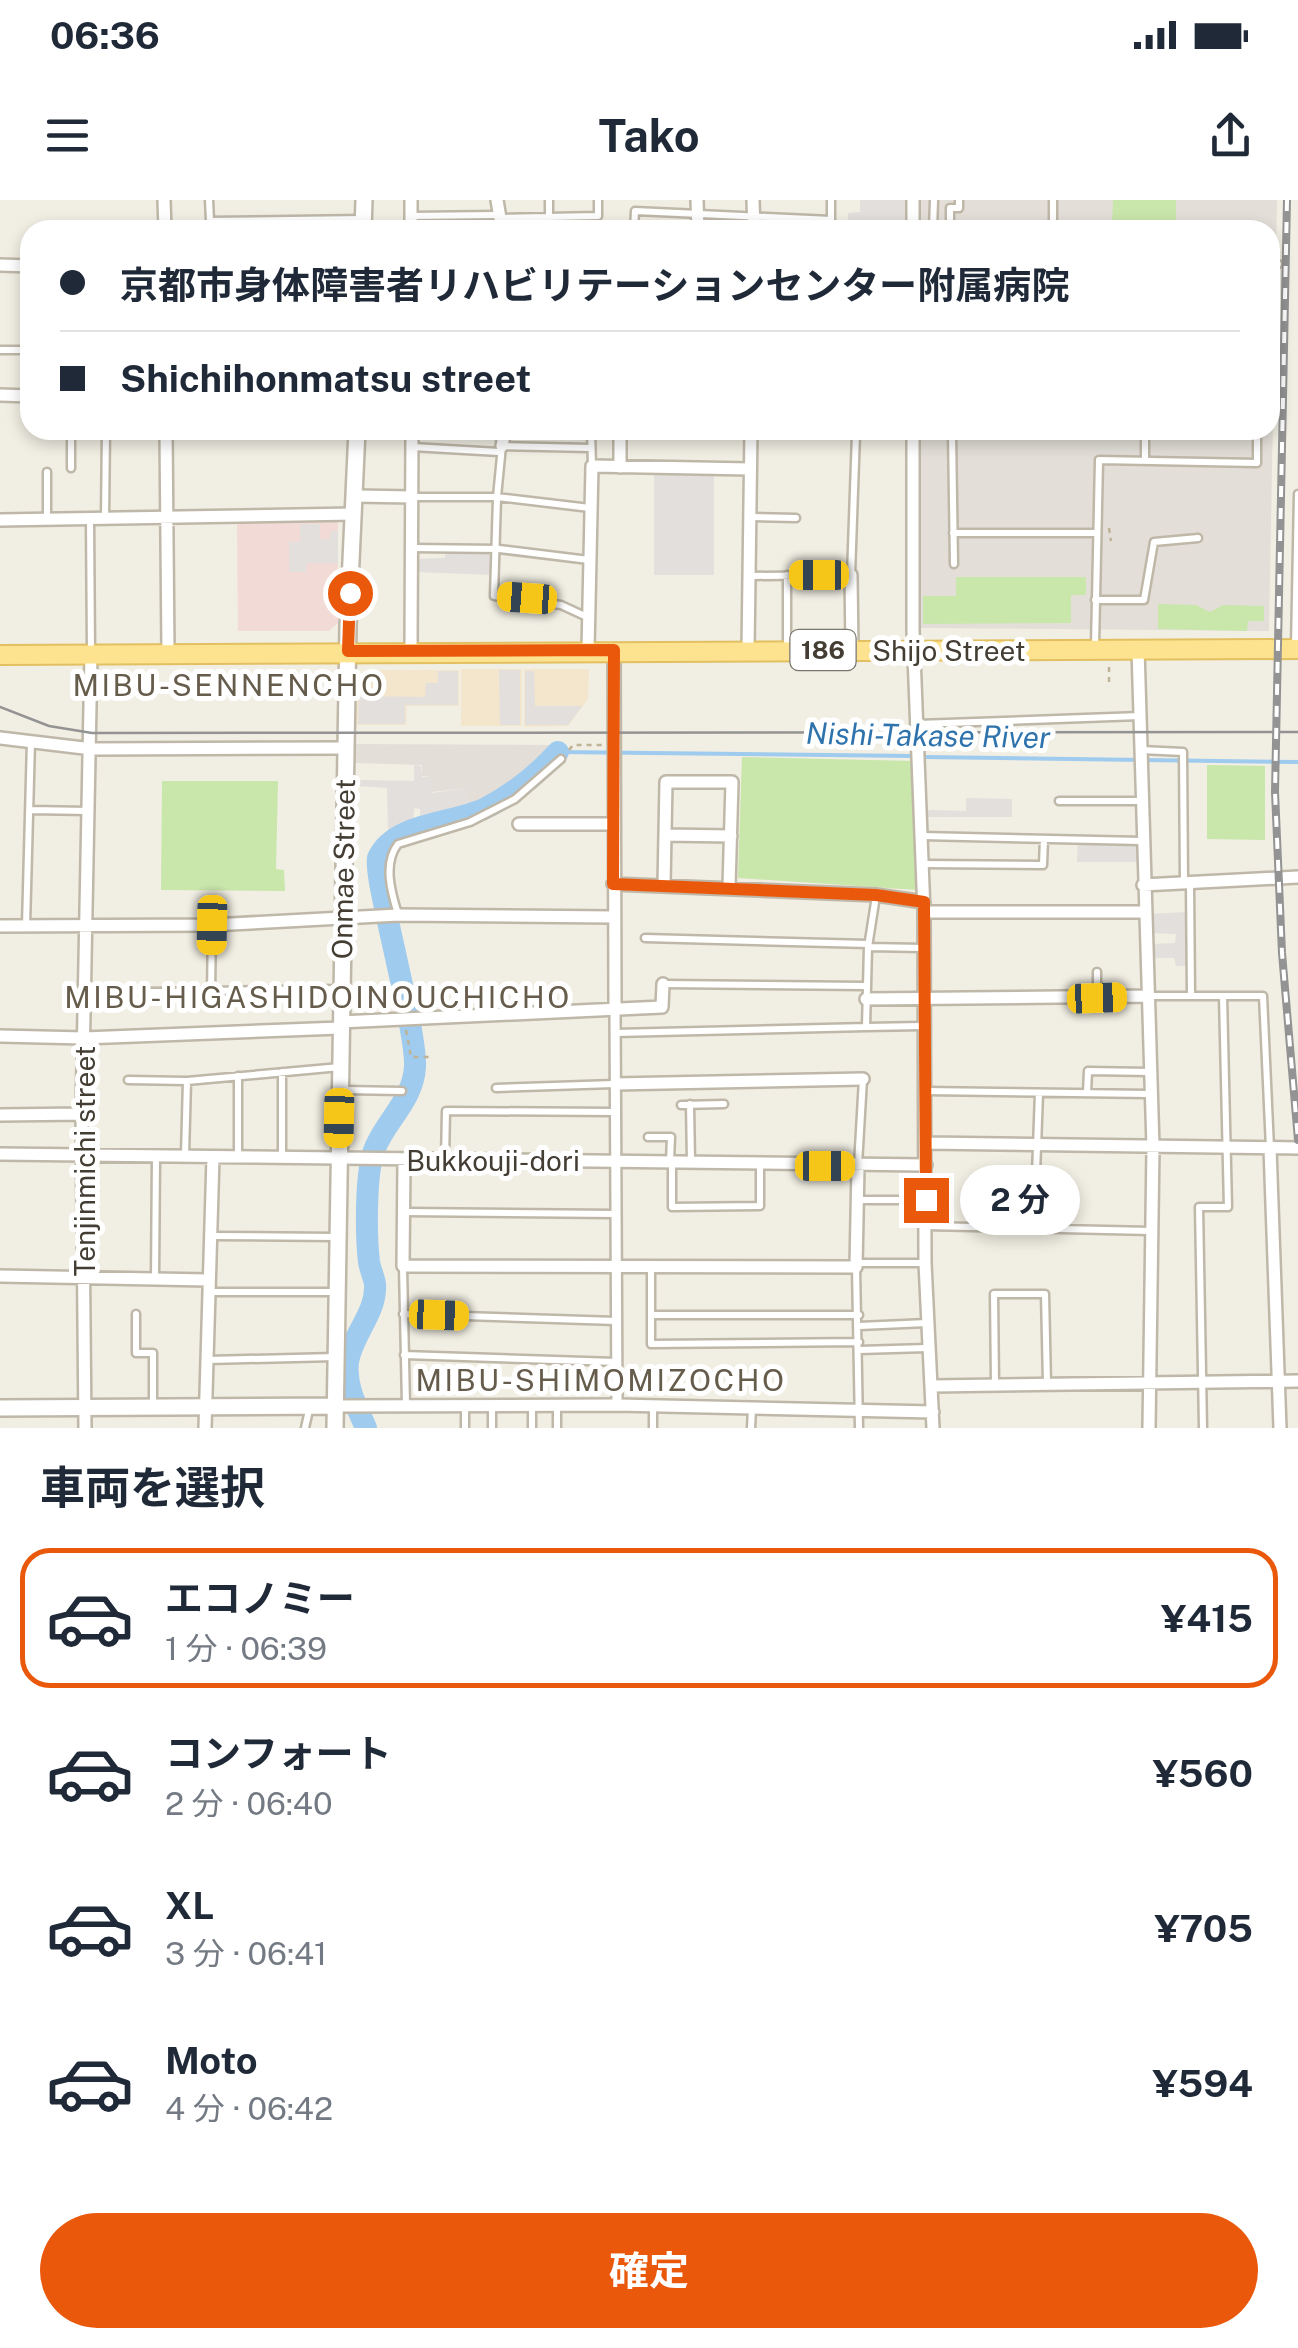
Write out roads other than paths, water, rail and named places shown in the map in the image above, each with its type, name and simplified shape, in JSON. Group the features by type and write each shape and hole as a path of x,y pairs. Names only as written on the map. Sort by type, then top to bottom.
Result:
{"main road":[{"name":"Shijo Street","path":"0,654 1296,649"}],"street":[{"path":"411,200 411,220"},
{"path":"697,220 698,200"},
{"path":"166,440 168,653"},
{"name":"Onmae Street","path":"334,1428 342,1406 336,1357 340,1025 357,440"},
{"path":"411,650 412,440"},
{"path":"501,449 503,440"},
{"path":"620,440 620,467"},
{"path":"748,650 751,440"},
{"path":"913,440 924,907 921,1000 927,1143 925,1263 933,1428"},
{"path":"588,650 592,466 750,469"},
{"path":"355,496 412,497"},
{"path":"0,520 354,514"},
{"path":"852,575 852,650"},
{"path":"614,650 611,750 617,1405"},
{"path":"1138,650 1153,1147 1150,1428"},
{"name":"Tenjinmichi street","path":"85,1428 82,1114 91,654"},
{"path":"0,738 92,748 346,748"},
{"path":"664,886 666,782 732,782 730,887"},
{"path":"519,824 613,824"},
{"path":"665,835 731,836"},
{"path":"1143,886 1298,877"},
{"path":"613,884 876,895 924,907 1145,912"},
{"path":"0,926 212,925 383,915 613,916"},
{"path":"0,1036 84,1038 340,1025 408,1017 662,1007 663,984"},
{"path":"866,993 921,1000 1148,996"},
{"path":"615,1084 862,1079"},
{"path":"0,1115 82,1114"},
{"path":"927,1143 1298,1148"},
{"path":"1270,1148 1280,1428"},
{"name":"Bukkouji-dori","path":"0,1154 926,1165"},
{"path":"206,1428 213,1157"},
{"path":"404,1160 403,1266 856,1265 858,1166"},
{"path":"0,1276 155,1279 208,1286"},
{"path":"933,1386 1298,1381"},
{"path":"0,1408 617,1405 933,1412"}],"lane":[{"path":"549,200 549,217"},
{"path":"512,220 598,216 598,200"},
{"path":"660,200 660,213"},
{"path":"950,220 950,208 958,208 958,200"},
{"path":"635,220 635,211 726,220"},
{"path":"411,216 481,220"},
{"path":"71,468 72,440"},
{"path":"105,518 106,440"},
{"path":"592,440 592,466"},
{"path":"750,576 852,575 856,440"},
{"path":"952,440 954,564"},
{"path":"1145,440 1145,460"},
{"path":"1095,650 1098,460 1257,462 1257,440"},
{"path":"412,447 592,448"},
{"path":"501,449 494,596 561,604 588,617"},
{"path":"47,472 47,519"},
{"path":"1296,649 1298,494"},
{"path":"412,497 497,497 590,508"},
{"path":"752,517 796,518"},
{"path":"90,518 91,654"},
{"path":"954,533 1094,532"},
{"path":"1095,600 1144,600 1154,542 1198,538"},
{"path":"412,548 499,549 589,560"},
{"path":"787,575 788,650"},
{"path":"918,724 1140,716"},
{"path":"26,926 31,740"},
{"path":"1140,750 1183,752 1191,996"},
{"path":"398,915 390,877 391,857 398,844 499,808 528,790 561,758"},
{"path":"1059,801 1141,800"},
{"path":"30,810 89,812"},
{"path":"922,836 1142,840"},
{"path":"923,864 1043,866 1044,838"},
{"path":"866,1027 868,945 876,895"},
{"path":"211,993 212,925"},
{"path":"646,938 923,948"},
{"path":"1097,972 1097,998"},
{"path":"663,984 866,993"},
{"path":"86,993 341,989"},
{"path":"1148,996 1264,996 1270,1148"},
{"path":"1203,1428 1199,1206 1228,1207 1224,996"},
{"path":"615,1034 922,1026"},
{"path":"128,1080 187,1081 340,1067"},
{"path":"1088,1093 1088,1071 1150,1072"},
{"path":"282,1072 282,1158"},
{"path":"238,1076 238,1157"},
{"path":"858,1166 862,1079"},
{"path":"185,1156 187,1081"},
{"path":"496,1088 615,1084"},
{"path":"340,1090 402,1091"},
{"path":"925,1091 1151,1094"},
{"path":"1034,1228 1038,1092"},
{"path":"690,1104 691,1162"},
{"path":"681,1105 724,1104"},
{"path":"445,1160 446,1110 615,1112"},
{"path":"648,1137 671,1137 672,1207 760,1206 760,1165"},
{"path":"155,1279 156,1156"},
{"path":"858,1200 926,1200"},
{"path":"404,1212 616,1214"},
{"path":"926,1226 1152,1232"},
{"path":"212,1236 337,1237"},
{"path":"860,1428 856,1265 925,1263"},
{"path":"403,1266 406,1407"},
{"path":"651,1268 650,1344 929,1348"},
{"path":"208,1286 336,1292"},
{"path":"995,1385 994,1294 1045,1294 1047,1384"},
{"path":"136,1314 136,1353 152,1353 153,1406"},
{"path":"404,1314 616,1321"},
{"path":"651,1315 858,1315"},
{"path":"859,1326 927,1324"},
{"path":"404,1356 616,1362"},
{"path":"207,1360 336,1357"},
{"path":"304,1428 310,1404"},
{"path":"557,1405 557,1428"},
{"path":"465,1406 466,1428"},
{"path":"492,1406 492,1428"},
{"path":"532,1406 532,1428"},
{"path":"653,1406 653,1428"},
{"path":"751,1428 752,1408"}],"waterway":[{"name":"Nishi-Takase River","path":"558,752 913,756"},
{"path":"366,1428 352,1396 348,1362 375,1295 367,1236 369,1172 375,1148 410,1090 415,1067 378,858 397,837 497,802 525,783 558,752"},
{"name":"Nishi-Takase River","path":"923,757 1298,762"}],"tram line":[{"path":"0,707 49,726 92,733 1298,732"}],"railway":[{"path":"1287,200 1275,792 1282,953 1298,1140"}],"district":[{"name":"MIBU-SENNENCHO","path":"229,685"},
{"name":"MIBU-HIGASHIDOINOUCHICHO","path":"318,997"},
{"name":"MIBU-SHIMOMIZOCHO","path":"601,1380"}]}
